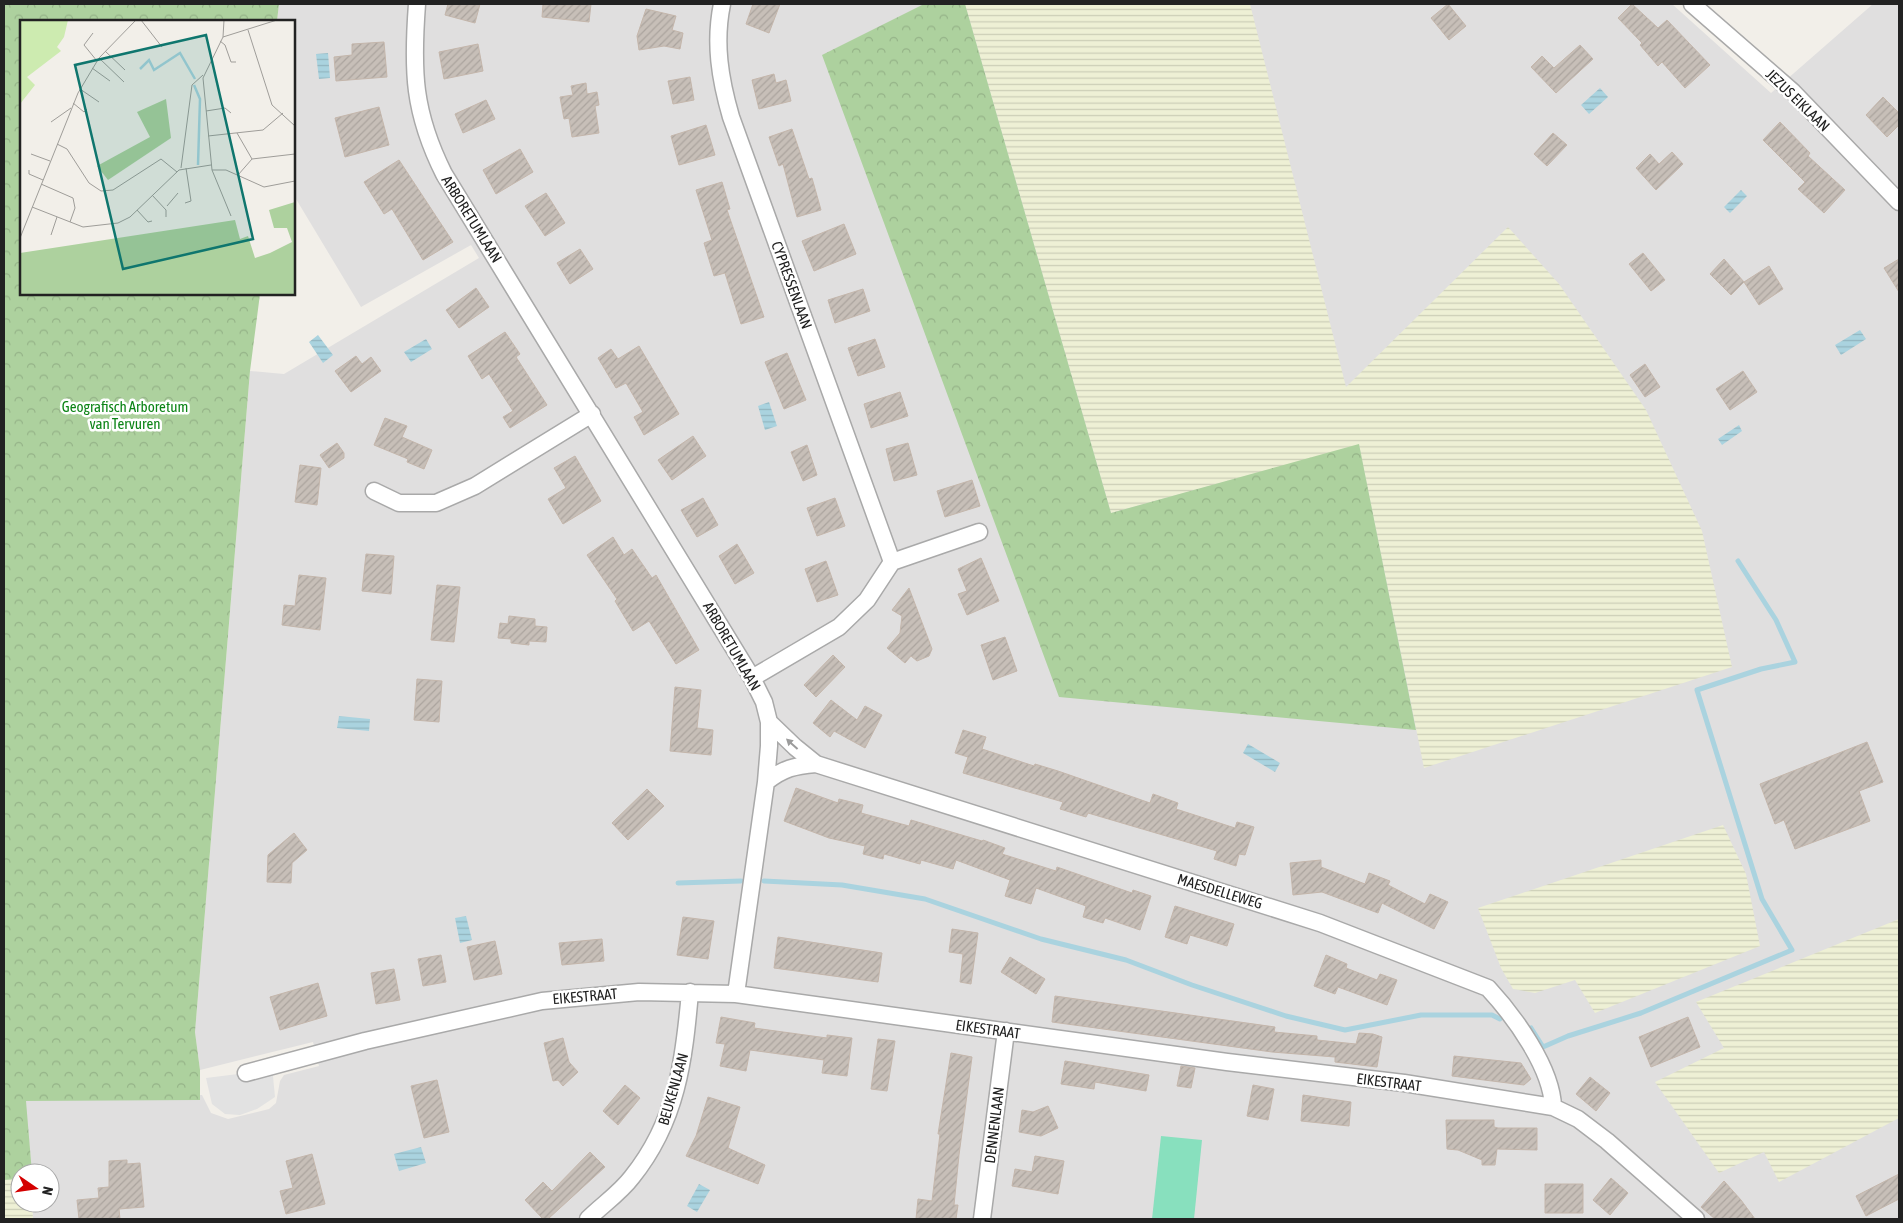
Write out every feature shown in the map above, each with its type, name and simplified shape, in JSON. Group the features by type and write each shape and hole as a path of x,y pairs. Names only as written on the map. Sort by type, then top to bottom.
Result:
{"street":[{"name":"ARBORETUMLAAN","path":"417,4 413,55 416,90 431,148 444,174 592,414 752,678 764,702 769,722 766,782 736,994"},
{"name":"CYPRESSENLAAN","path":"722,4 717,35 720,81 731,117 892,562"},
{"name":"JEZUS EIKLAAN","path":"1692,4 1792,92 1899,202"},
{"path":"374,491 386,499 399,503 436,503 474,486 592,414"},
{"path":"752,678 839,627 867,600 892,562 979,532"},
{"name":"MAESDELLEWEG","path":"769,722 816,764"},
{"name":"MAESDELLEWEG","path":"766,782 780,771 795,766 816,764 1320,923 1488,988 1508,1010 1548,1077 1553,1107"},
{"name":"EIKESTRAAT","path":"246,1073 374,1039 542,1001 591,995 690,992 736,994 1006,1032 1404,1084 1553,1107 1578,1119 1607,1141 1696,1219"},
{"name":"BEUKENLAAN","path":"593,1218 632,1178 667,1122 685,1051 690,992"},
{"name":"DENNENLAAN","path":"982,1219 1006,1032"}],"shaded area":[{"path":"279,4 1672,4 1771,93 1873,4 1899,4 1899,1219 33,1219 33,1213 60,1213 60,1163 31,1163 25,1101 202,1095 211,1113 228,1119 269,1109 276,1103 280,1081 284,1075 319,1066 313,1042 200,1070 195,1032 250,371 284,374 479,258 471,245 361,307 295,198 295,20 277,20"},
{"path":"272,1066 275,1097 257,1109 240,1115 225,1114 212,1104 206,1078 246,1073"}],"green space":[{"name":"Geografisch Arboretum van Tervuren","path":"4,4 279,4 277,20 20,20 20,295 260,295 250,371 195,1032 200,1070 200,1100 26,1101 31,1163 10,1163 10,1180 4,1180"},
{"path":"924,4 965,4 1111,513 1359,444 1416,730 1059,697 822,55"},
{"path":"965,4 1250,4 1346,387 1508,227 1559,284 1646,410 1702,531 1732,667 1424,768 1359,445 1111,513"},
{"path":"1723,825 1746,874 1760,946 1595,1013 1575,980 1535,993 1513,989 1501,968 1478,908"},
{"path":"1899,919 1899,1118 1779,1182 1764,1152 1719,1173 1655,1082 1724,1048 1696,1002"},
{"path":"1161,1136 1202,1140 1194,1219 1152,1219"},
{"path":"4,1180 10,1180 10,1213 33,1213 33,1219 4,1219"}],"water":[{"path":"328,53 330,78 319,79 316,54"},
{"path":"1600,88 1608,97 1589,114 1581,105"},
{"path":"1741,190 1747,196 1730,213 1724,207"},
{"path":"1860,330 1866,339 1841,355 1835,345"},
{"path":"318,335 333,355 323,363 309,342"},
{"path":"426,339 432,349 411,362 404,352"},
{"path":"769,402 777,426 765,430 758,406"},
{"path":"1739,425 1742,431 1722,445 1718,439"},
{"path":"339,716 370,719 369,731 337,728"},
{"path":"1248,744 1280,763 1275,772 1243,753"},
{"path":"466,916 472,940 460,943 455,918"},
{"path":"421,1147 426,1163 399,1171 394,1154"},
{"path":"699,1184 710,1190 697,1212 687,1206"}],"building":[{"path":"448,4 480,4 475,23 445,15"},
{"path":"543,4 591,4 589,22 542,17"},
{"path":"753,4 780,4 769,33 746,24"},
{"path":"1448,4 1466,26 1449,40 1431,18"},
{"path":"1632,4 1658,28 1667,20 1710,65 1685,88 1662,62 1658,66 1640,45 1642,43 1618,18"},
{"path":"646,9 676,16 672,30 683,33 680,49 664,46 639,50 637,36"},
{"path":"384,42 387,77 336,81 334,57 352,55 352,44"},
{"path":"478,44 483,71 444,79 439,52"},
{"path":"1580,45 1593,59 1556,93 1531,67 1542,56 1554,68"},
{"path":"774,74 776,83 786,80 791,101 759,109 752,80"},
{"path":"690,77 694,100 673,104 668,81"},
{"path":"586,83 587,94 597,92 599,105 595,106 599,133 572,137 569,118 564,119 560,97 573,95 571,86"},
{"path":"1883,97 1899,113 1899,125 1887,137 1866,115"},
{"path":"486,100 495,119 463,133 455,114"},
{"path":"379,107 389,145 345,157 335,118"},
{"path":"1780,122 1810,153 1808,156 1845,190 1824,213 1798,189 1805,182 1763,140"},
{"path":"706,125 715,155 679,165 671,136"},
{"path":"792,129 809,179 812,178 821,210 797,217 783,164 779,166 769,137"},
{"path":"1553,133 1567,145 1547,166 1534,154"},
{"path":"520,149 533,172 496,194 483,170"},
{"path":"1672,152 1683,164 1656,190 1636,168 1650,154 1659,164"},
{"path":"399,160 453,242 423,260 392,209 384,214 364,182"},
{"path":"722,182 730,209 727,210 764,317 741,324 725,273 714,276 704,243 712,240 696,190"},
{"path":"546,193 565,223 545,236 525,206"},
{"path":"844,224 856,254 814,271 802,241"},
{"path":"580,249 593,269 570,284 557,263"},
{"path":"1643,253 1665,280 1651,291 1629,264"},
{"path":"1724,259 1744,282 1731,295 1710,274"},
{"path":"1899,259 1899,292 1884,268"},
{"path":"1769,266 1783,289 1759,305 1744,282"},
{"path":"476,288 489,307 459,328 446,310"},
{"path":"863,289 870,311 835,323 828,300"},
{"path":"505,332 520,354 516,357 547,405 510,428 503,417 513,411 489,374 482,379 468,356"},
{"path":"875,339 885,367 858,376 848,348"},
{"path":"639,346 679,414 644,435 634,417 643,412 626,383 616,388 598,358 611,349 618,359"},
{"path":"787,353 806,400 784,409 765,362"},
{"path":"356,356 362,364 371,357 381,371 351,392 335,371"},
{"path":"1645,364 1660,387 1645,397 1630,375"},
{"path":"1743,371 1757,392 1730,410 1716,389"},
{"path":"900,392 908,416 871,428 864,404"},
{"path":"385,418 407,426 402,437 432,450 424,469 407,462 408,459 374,445"},
{"path":"693,436 706,456 672,480 658,460"},
{"path":"337,443 344,453 344,458 329,468 320,455"},
{"path":"908,443 917,475 894,481 886,449"},
{"path":"807,445 817,475 803,481 791,452"},
{"path":"575,456 601,501 563,524 548,499 566,488 554,468"},
{"path":"300,465 321,468 317,505 295,502"},
{"path":"972,480 980,506 945,517 937,491"},
{"path":"703,498 718,525 697,537 681,510"},
{"path":"835,498 845,526 817,536 807,508"},
{"path":"613,537 624,555 632,549 652,578 656,575 699,650 676,664 649,621 633,631 615,601 617,599 587,555"},
{"path":"737,544 754,573 735,584 719,556"},
{"path":"366,554 394,556 391,594 362,591"},
{"path":"981,558 999,601 967,615 958,594 967,591 958,569"},
{"path":"826,561 838,595 817,602 805,569"},
{"path":"299,575 326,578 320,630 282,625 284,605 295,606"},
{"path":"437,585 460,587 454,642 431,640"},
{"path":"909,588 932,649 929,656 917,661 911,656 905,663 887,648 900,633 902,616 892,610"},
{"path":"509,616 535,619 535,626 547,627 546,642 529,641 529,645 511,643 511,639 498,638 500,623 508,624"},
{"path":"1005,637 1017,671 993,680 981,645"},
{"path":"833,655 845,667 816,697 804,685"},
{"path":"417,679 442,681 439,722 414,720"},
{"path":"675,687 701,690 697,728 713,730 711,755 670,751"},
{"path":"831,700 857,720 865,706 882,715 865,748 834,731 830,737 813,723"},
{"path":"963,730 986,737 982,749 1034,766 1035,764 1058,771 1150,803 1153,794 1178,803 1176,809 1235,828 1237,822 1254,827 1245,855 1239,854 1236,866 1214,859 1217,851 1088,813 1086,817 1060,809 1063,802 963,773 968,757 955,753"},
{"path":"1867,742 1883,782 1859,791 1870,821 1795,849 1784,820 1775,824 1760,784"},
{"path":"796,788 838,803 839,799 863,805 861,813 909,826 911,820 983,840 1005,848 1002,854 1056,871 1057,867 1132,893 1133,890 1151,896 1140,930 1105,918 1103,923 1083,917 1086,906 1036,888 1031,904 1005,896 1010,880 956,860 953,869 921,860 920,864 884,854 883,859 863,854 865,846 829,838 784,821"},
{"path":"647,789 664,806 628,840 612,823"},
{"path":"294,833 307,850 292,863 291,883 267,882 268,855"},
{"path":"1321,860 1321,867 1365,884 1369,873 1390,881 1388,885 1425,904 1430,894 1448,902 1434,929 1382,903 1378,913 1322,892 1293,895 1290,863"},
{"path":"1175,906 1234,924 1227,946 1190,935 1187,944 1165,937"},
{"path":"683,917 714,921 708,959 677,955"},
{"path":"952,929 978,933 971,984 960,982 963,954 949,952"},
{"path":"778,937 882,953 878,982 774,968"},
{"path":"602,939 604,961 562,965 559,943"},
{"path":"495,941 502,974 474,980 467,947"},
{"path":"441,955 446,982 423,986 418,959"},
{"path":"1326,955 1347,964 1346,968 1377,980 1380,974 1397,980 1387,1005 1338,987 1335,994 1314,986"},
{"path":"1010,957 1045,979 1036,994 1001,972"},
{"path":"394,969 400,1000 376,1004 371,973"},
{"path":"318,983 327,1016 280,1030 270,997"},
{"path":"1055,996 1275,1027 1274,1032 1317,1036 1317,1040 1356,1044 1359,1033 1373,1034 1382,1037 1377,1067 1335,1062 1335,1057 1272,1052 1052,1022"},
{"path":"721,1017 755,1023 754,1028 827,1038 827,1035 852,1038 847,1076 822,1073 824,1060 750,1050 746,1071 720,1066 725,1044 716,1043"},
{"path":"1688,1017 1700,1047 1651,1067 1639,1037"},
{"path":"563,1038 569,1062 578,1072 563,1086 558,1080 553,1081 544,1043"},
{"path":"878,1039 895,1041 887,1091 871,1089"},
{"path":"951,1053 972,1057 954,1205 958,1205 956,1219 916,1219 918,1199 932,1201 940,1134 938,1134"},
{"path":"1454,1056 1521,1063 1531,1079 1524,1085 1452,1076"},
{"path":"1065,1061 1149,1075 1146,1091 1095,1082 1094,1089 1061,1084"},
{"path":"1181,1066 1195,1068 1191,1088 1177,1086"},
{"path":"1590,1077 1610,1093 1596,1111 1576,1094"},
{"path":"437,1080 449,1132 424,1138 411,1086"},
{"path":"625,1085 640,1098 618,1125 603,1111"},
{"path":"1253,1085 1274,1089 1268,1120 1247,1116"},
{"path":"1303,1095 1351,1102 1349,1126 1301,1121"},
{"path":"708,1097 740,1107 728,1148 765,1165 758,1184 686,1156 696,1136"},
{"path":"1048,1106 1058,1128 1041,1136 1019,1132 1022,1110 1033,1112"},
{"path":"1446,1120 1494,1120 1494,1127 1498,1128 1537,1128 1537,1150 1497,1149 1495,1165 1482,1165 1482,1160 1458,1150 1447,1149"},
{"path":"590,1152 605,1167 548,1219 543,1219 525,1200 543,1182 552,1191"},
{"path":"312,1154 325,1204 286,1214 280,1191 293,1188 286,1161"},
{"path":"1035,1156 1064,1161 1058,1194 1012,1186 1015,1169 1032,1172"},
{"path":"127,1160 127,1164 140,1163 144,1207 119,1209 120,1219 79,1219 77,1200 99,1198 98,1188 109,1187 109,1161"},
{"path":"1899,1174 1899,1199 1866,1216 1856,1196"},
{"path":"1611,1178 1628,1193 1610,1215 1593,1200"},
{"path":"1724,1181 1755,1219 1715,1219 1701,1207"},
{"path":"1545,1184 1583,1184 1583,1213 1545,1213"}],"waterway":[{"path":"1531,1028 1543,1047 1568,1036 1641,1013 1792,950 1762,899 1697,690 1761,669 1795,662 1776,620 1738,561"},
{"path":"678,883 741,881"},
{"path":"764,881 842,885 925,899 1041,939 1126,960 1192,985 1286,1016 1345,1030 1421,1015 1492,1015 1500,1019"}]}
